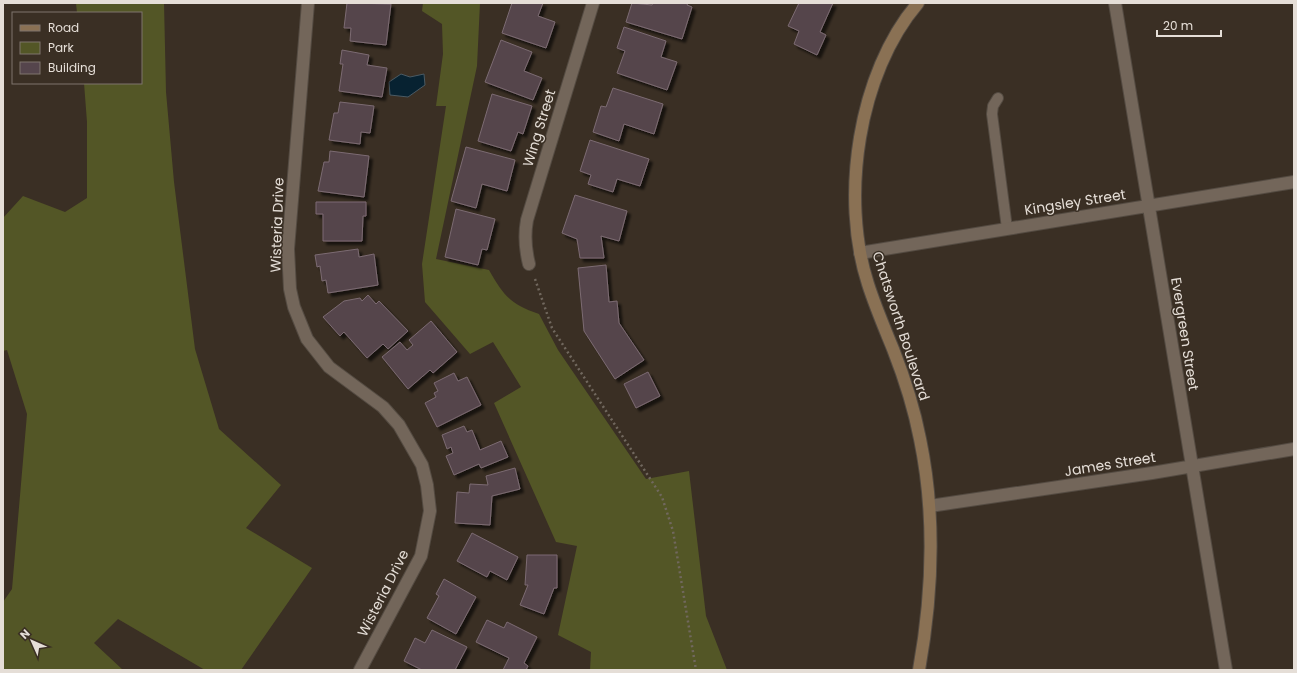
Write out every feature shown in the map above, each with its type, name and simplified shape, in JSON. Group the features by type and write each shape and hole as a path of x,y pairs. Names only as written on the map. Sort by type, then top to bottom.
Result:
{"main road":[{"name":"Chatsworth Boulevard","path":"918,3 902,26 887,53 867,109 855,181 856,223 860,253 867,283 894,351 917,424 930,506 932,532 930,592 927,623 919,670"}],"street":[{"name":"Wisteria Drive","path":"308,3 288,249 289,276 294,307 307,339 329,367 383,408 399,425 422,465 427,485 430,511 421,556 360,670"},
{"name":"Wing Street","path":"529,264 524,234 527,220 593,3"},
{"name":"Evergreen Street","path":"1115,3 1226,670"},
{"name":"Kingsley Street","path":"860,253 1294,182"},
{"name":"James Street","path":"930,506 1294,449"}],"lane":[{"path":"998,98 993,106 992,114 1007,228"}],"path":[{"path":"529,264 552,328 662,497 673,531 696,670"}],"green space":[{"path":"76,3 164,3 166,92 174,182 195,349 219,429 281,485 246,528 312,568 241,670 205,670 118,619 94,643 123,670 3,670 3,602 12,589 27,414 7,350 3,351 3,218 23,196 65,212 87,198 87,122 84,84 142,84 142,12 77,12"},
{"path":"423,3 480,3 477,66 436,259 489,270 504,293 514,303 539,314 558,350 646,479 689,471 706,616 727,670 590,670 591,652 558,635 577,546 556,542 494,403 521,387 493,342 470,354 425,302 422,264 446,106 436,106 443,54 442,24 422,11"}],"water":[{"path":"401,74 410,77 424,74 425,85 408,97 390,95 389,82"}],"building":[{"path":"347,3 391,4 386,45 350,41 351,28 344,28"},
{"path":"512,3 543,3 538,16 555,22 546,48 502,33"},
{"path":"632,3 652,5 653,3 688,3 687,5 692,7 682,39 626,22"},
{"path":"799,3 833,3 820,32 826,35 817,55 794,44 799,31 788,26"},
{"path":"624,27 666,41 661,57 677,62 667,90 617,73 625,51 617,48"},
{"path":"501,40 532,52 524,71 542,78 533,100 485,82"},
{"path":"342,50 369,55 367,65 387,68 382,97 339,91 343,64 340,64"},
{"path":"613,88 663,104 654,134 624,124 619,141 593,132 601,106 606,107"},
{"path":"492,94 532,106 523,134 518,132 511,151 478,141"},
{"path":"340,102 374,106 370,133 361,132 360,144 329,140 334,113 338,113"},
{"path":"590,140 649,159 640,186 617,179 613,192 588,184 591,175 580,171"},
{"path":"466,147 515,160 507,191 482,184 476,208 451,201"},
{"path":"330,151 369,156 364,197 318,191 324,162 329,162"},
{"path":"575,195 627,211 619,241 601,236 604,258 580,258 577,239 562,233"},
{"path":"316,202 366,202 366,216 363,216 362,241 323,241 323,214 316,214"},
{"path":"456,209 495,219 487,250 482,249 478,265 445,257"},
{"path":"358,249 359,257 374,254 378,285 328,293 326,280 322,281 320,266 317,267 315,255"},
{"path":"606,265 609,302 617,301 619,323 644,360 615,379 584,331 578,268"},
{"path":"368,295 376,304 379,301 408,331 388,349 383,344 367,358 344,332 340,336 323,317 344,301 360,298 362,301"},
{"path":"431,321 457,352 433,373 430,370 408,389 382,357 400,342 407,350 413,345 409,340"},
{"path":"648,372 660,396 636,408 624,384"},
{"path":"454,373 458,381 467,377 481,405 437,427 425,403 436,397 434,393 438,391 434,383"},
{"path":"464,426 467,432 472,430 480,450 501,441 508,457 481,468 479,464 454,475 446,456 453,453 451,447 447,449 442,435"},
{"path":"515,468 520,489 492,496 490,525 455,523 457,492 469,493 470,484 488,485 486,476"},
{"path":"472,533 518,557 507,580 490,571 487,577 457,561"},
{"path":"527,555 557,555 557,588 554,588 544,614 520,605 528,585 525,585"},
{"path":"444,579 476,597 456,634 427,618 439,596 436,594"},
{"path":"487,620 504,628 507,622 537,637 524,663 528,666 526,670 503,670 509,658 476,642"},
{"path":"432,630 467,647 455,670 422,670 404,661 415,638 425,643"}]}
